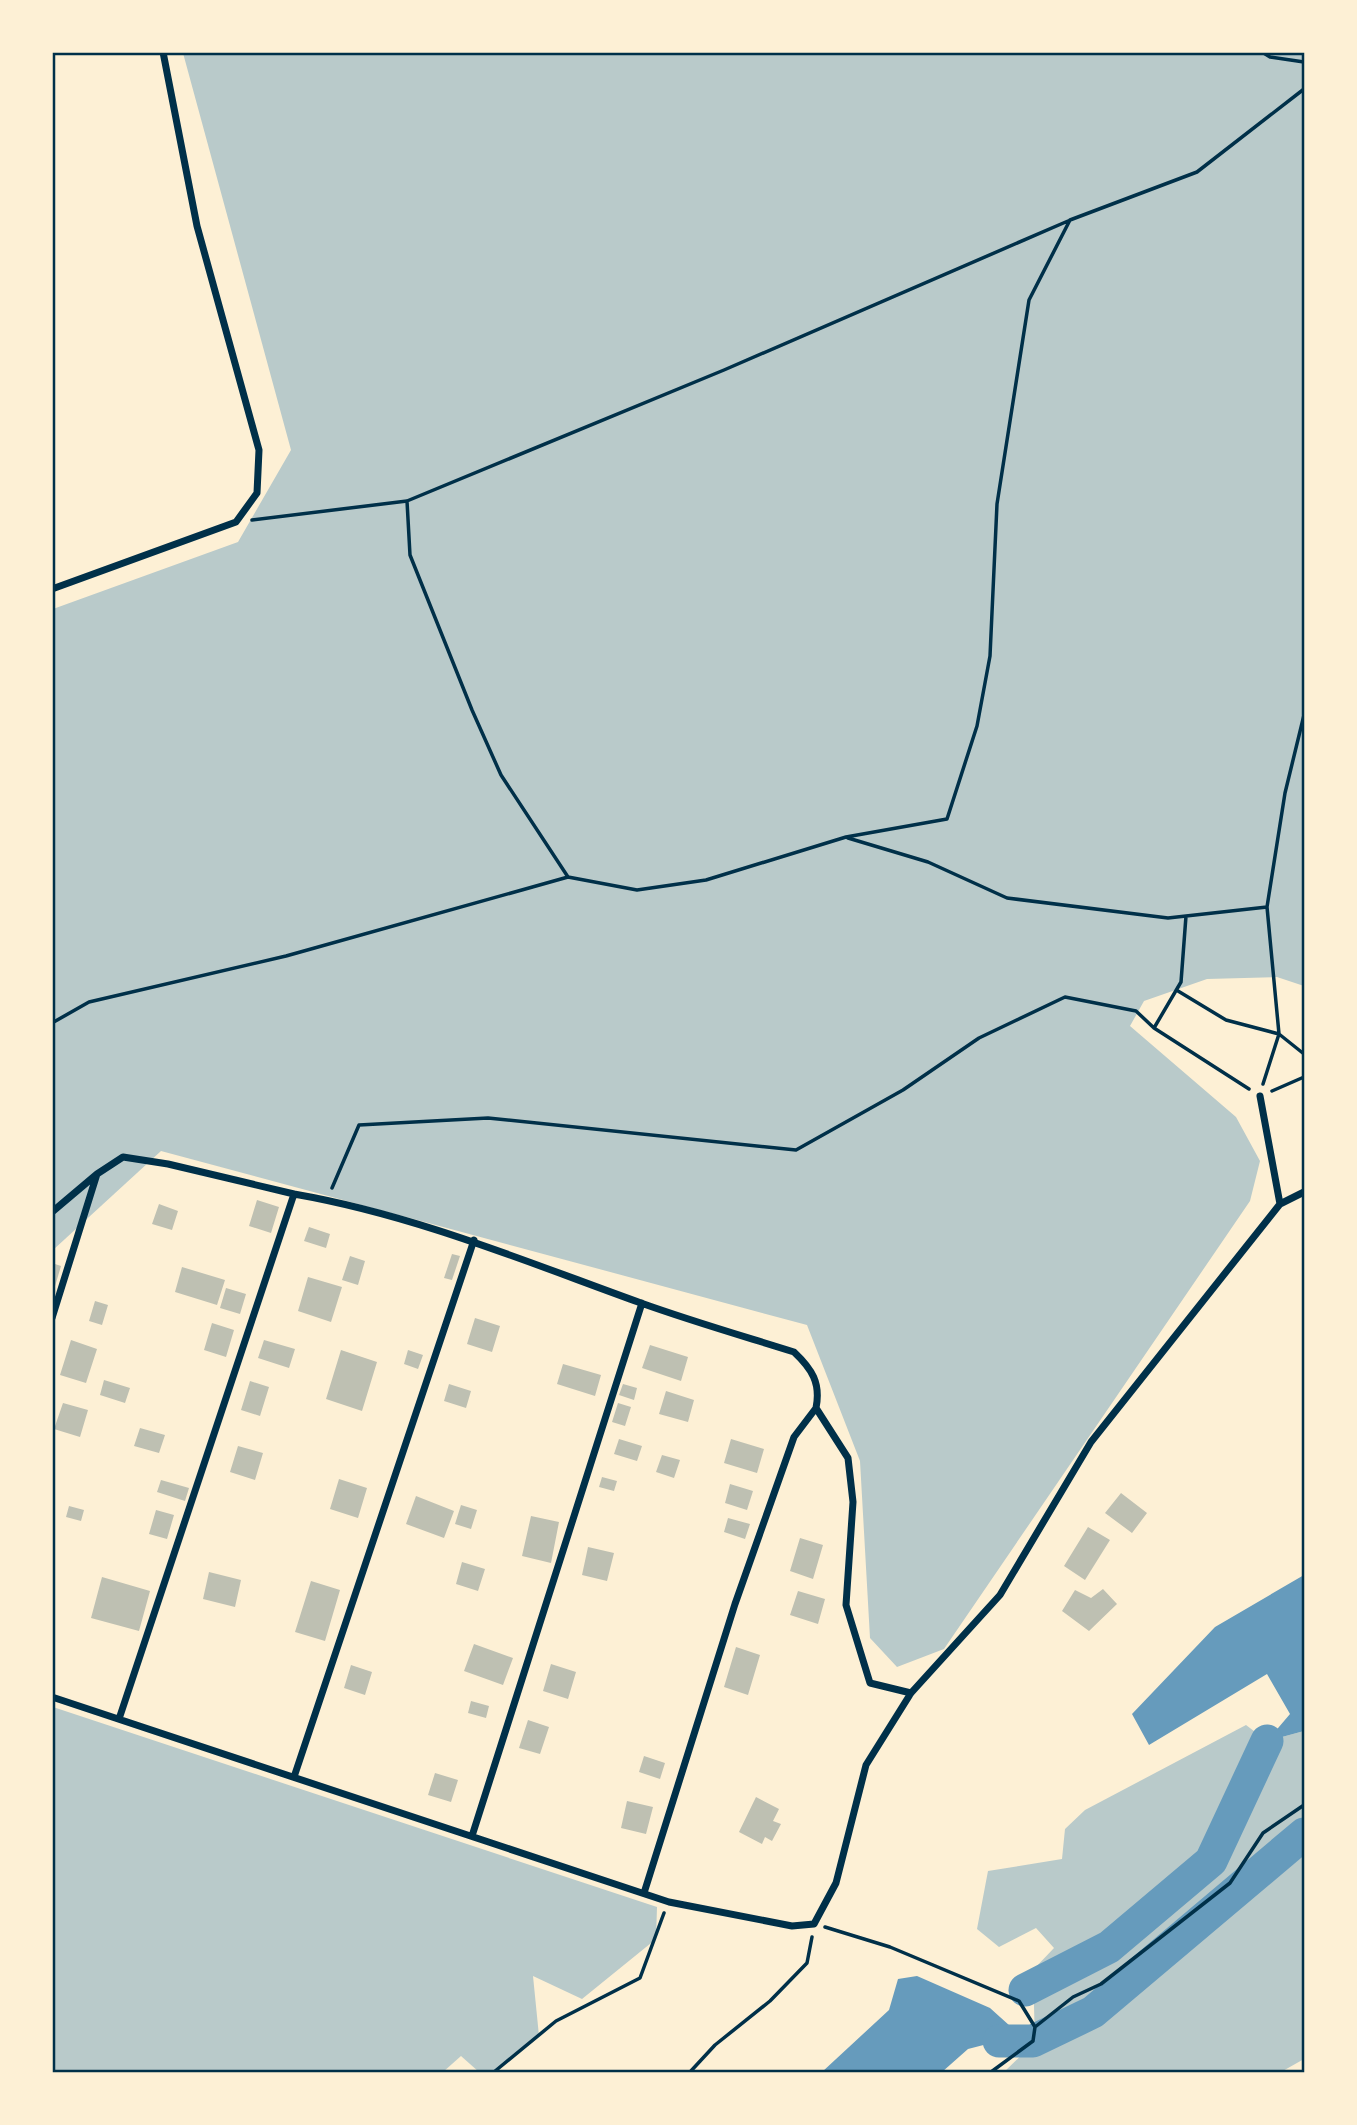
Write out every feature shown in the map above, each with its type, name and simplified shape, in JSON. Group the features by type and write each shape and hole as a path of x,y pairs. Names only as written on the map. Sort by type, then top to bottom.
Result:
{"street":[{"path":"52,589 236,522 257,493 259,450 197,226 163,52"},
{"path":"1260,1096 1280,1204"},
{"path":"52,1212 122,1157 168,1164 328,1200 474,1240 642,1303 794,1352 812,1369 819,1394 816,1408 794,1437 735,1604 644,1893"},
{"path":"52,1318 97,1174"},
{"path":"52,1697 669,1902 792,1926 814,1924 836,1883 866,1765 911,1693 1000,1595 1091,1442 1280,1204 1304,1192"},
{"path":"119,1719 295,1194"},
{"path":"294,1777 474,1240"},
{"path":"472,1836 642,1303"},
{"path":"816,1408 848,1458 853,1502 846,1605 859,1654 870,1683 911,1693"}],"path":[{"path":"1262,52 1270,57 1304,62"},
{"path":"236,522 407,501 724,370 1070,220 1197,172 1304,89"},
{"path":"52,1023 89,1002 286,956 568,877 636,890 692,882 846,837 947,819 977,726 990,656 997,505 1029,300 1070,220"},
{"path":"407,501 410,555 472,710 501,775 568,877"},
{"path":"1260,1096 1279,1034 1267,907 1285,793 1304,715"},
{"path":"846,837 928,862 1007,898 1168,918 1267,907"},
{"path":"1154,1028 1181,982 1186,916"},
{"path":"1178,991 1226,1020 1279,1034 1304,1054"},
{"path":"328,1200 359,1125 488,1118 796,1150 902,1090 979,1038 1065,996 1136,1011 1154,1028 1260,1096"},
{"path":"1260,1096 1304,1077"},
{"path":"991,2073 1032,2041 1035,2027 1073,1997 1101,1984 1230,1884 1263,1833 1304,1805"},
{"path":"494,2073 556,2021 640,1978 669,1902"},
{"path":"690,2073 715,2045 770,2001 807,1963 814,1924 890,1947 1019,2001 1035,2027"}],"shaded area":[{"path":"183,53 1304,53 1304,986 1277,977 1207,979 1144,1001 1130,1026 1236,1117 1260,1161 1250,1201 944,1649 897,1667 870,1638 860,1461 807,1325 161,1151 53,1250 53,609 238,542 291,450"},
{"path":"53,1707 657,1907 656,1939 582,1999 533,1976 539,2036 495,2072 479,2072 461,2056 443,2072 53,2072"},
{"path":"1246,1725 1267,1741 1304,1731 1304,2059 1281,2072 1004,2072 1035,2042 1033,1970 1054,1948 1036,1928 999,1947 977,1929 988,1871 1062,1859 1065,1829 1085,1810"}],"water":[{"path":"1304,1575 1304,1731 1267,1741 1290,1714 1267,1674 1149,1745 1132,1714 1215,1627"},
{"path":"917,1976 990,2008 1010,2026 999,2041 968,2049 942,2072 822,2072 889,2010 898,1979"}],"building":[{"path":"257,1200 279,1207 271,1233 249,1226"},
{"path":"159,1204 178,1211 172,1230 152,1224"},
{"path":"309,1227 330,1234 326,1248 304,1241"},
{"path":"452,1254 460,1256 452,1280 444,1278"},
{"path":"350,1256 365,1261 358,1285 342,1280"},
{"path":"52,1263 61,1266 53,1293 52,1293"},
{"path":"182,1267 225,1280 217,1305 175,1292"},
{"path":"308,1277 342,1287 331,1322 298,1311"},
{"path":"226,1288 246,1294 240,1314 220,1308"},
{"path":"95,1301 108,1305 102,1325 89,1321"},
{"path":"475,1318 500,1326 492,1352 467,1344"},
{"path":"212,1323 234,1330 226,1357 204,1350"},
{"path":"71,1340 97,1349 86,1383 60,1375"},
{"path":"264,1340 295,1349 289,1368 258,1358"},
{"path":"650,1345 688,1357 681,1381 642,1368"},
{"path":"341,1350 377,1362 362,1411 326,1399"},
{"path":"408,1350 423,1355 418,1369 404,1364"},
{"path":"563,1364 601,1375 595,1396 557,1384"},
{"path":"104,1380 130,1388 125,1403 100,1395"},
{"path":"250,1381 269,1387 260,1416 241,1410"},
{"path":"449,1384 471,1391 466,1408 444,1401"},
{"path":"623,1384 637,1388 634,1400 619,1395"},
{"path":"666,1391 694,1400 688,1422 659,1414"},
{"path":"63,1403 88,1410 80,1437 54,1429"},
{"path":"618,1403 631,1407 625,1426 612,1422"},
{"path":"140,1428 165,1435 159,1453 134,1446"},
{"path":"619,1439 642,1446 637,1461 614,1454"},
{"path":"731,1439 764,1449 757,1473 724,1463"},
{"path":"238,1446 263,1453 255,1480 230,1472"},
{"path":"662,1455 680,1460 674,1478 656,1472"},
{"path":"602,1477 617,1481 614,1491 599,1487"},
{"path":"339,1479 367,1488 358,1518 330,1509"},
{"path":"161,1480 189,1488 185,1501 157,1492"},
{"path":"730,1484 753,1491 747,1510 725,1503"},
{"path":"1121,1493 1147,1513 1132,1533 1105,1513"},
{"path":"416,1496 454,1511 444,1538 406,1524"},
{"path":"461,1505 477,1510 471,1529 455,1524"},
{"path":"69,1506 84,1510 81,1521 66,1517"},
{"path":"156,1510 174,1515 167,1539 149,1534"},
{"path":"531,1516 559,1522 551,1563 522,1556"},
{"path":"728,1518 750,1524 745,1539 724,1532"},
{"path":"1088,1527 1110,1540 1085,1580 1064,1566"},
{"path":"800,1538 823,1545 813,1579 790,1571"},
{"path":"588,1547 614,1553 607,1581 582,1575"},
{"path":"462,1562 485,1569 478,1591 456,1584"},
{"path":"209,1572 241,1580 235,1607 203,1599"},
{"path":"102,1577 150,1591 139,1631 91,1618"},
{"path":"311,1581 340,1590 325,1641 295,1632"},
{"path":"1103,1589 1117,1604 1089,1631 1062,1611 1075,1590 1091,1598"},
{"path":"798,1591 825,1599 818,1624 790,1615"},
{"path":"474,1644 513,1658 503,1685 464,1671"},
{"path":"736,1647 760,1655 748,1695 724,1687"},
{"path":"551,1664 576,1672 568,1699 543,1691"},
{"path":"351,1665 372,1672 365,1695 344,1688"},
{"path":"471,1701 489,1706 486,1718 468,1713"},
{"path":"528,1720 549,1727 540,1754 519,1748"},
{"path":"644,1756 665,1763 660,1779 639,1772"},
{"path":"435,1773 458,1780 451,1802 428,1795"},
{"path":"756,1797 779,1809 773,1821 781,1824 772,1841 765,1837 762,1844 739,1832"},
{"path":"627,1801 653,1807 646,1834 621,1828"}],"waterway":[{"path":"1025,1990 1109,1947 1211,1861 1267,1741"},
{"path":"999,2041 1033,2041 1093,2012 1304,1834"}]}
